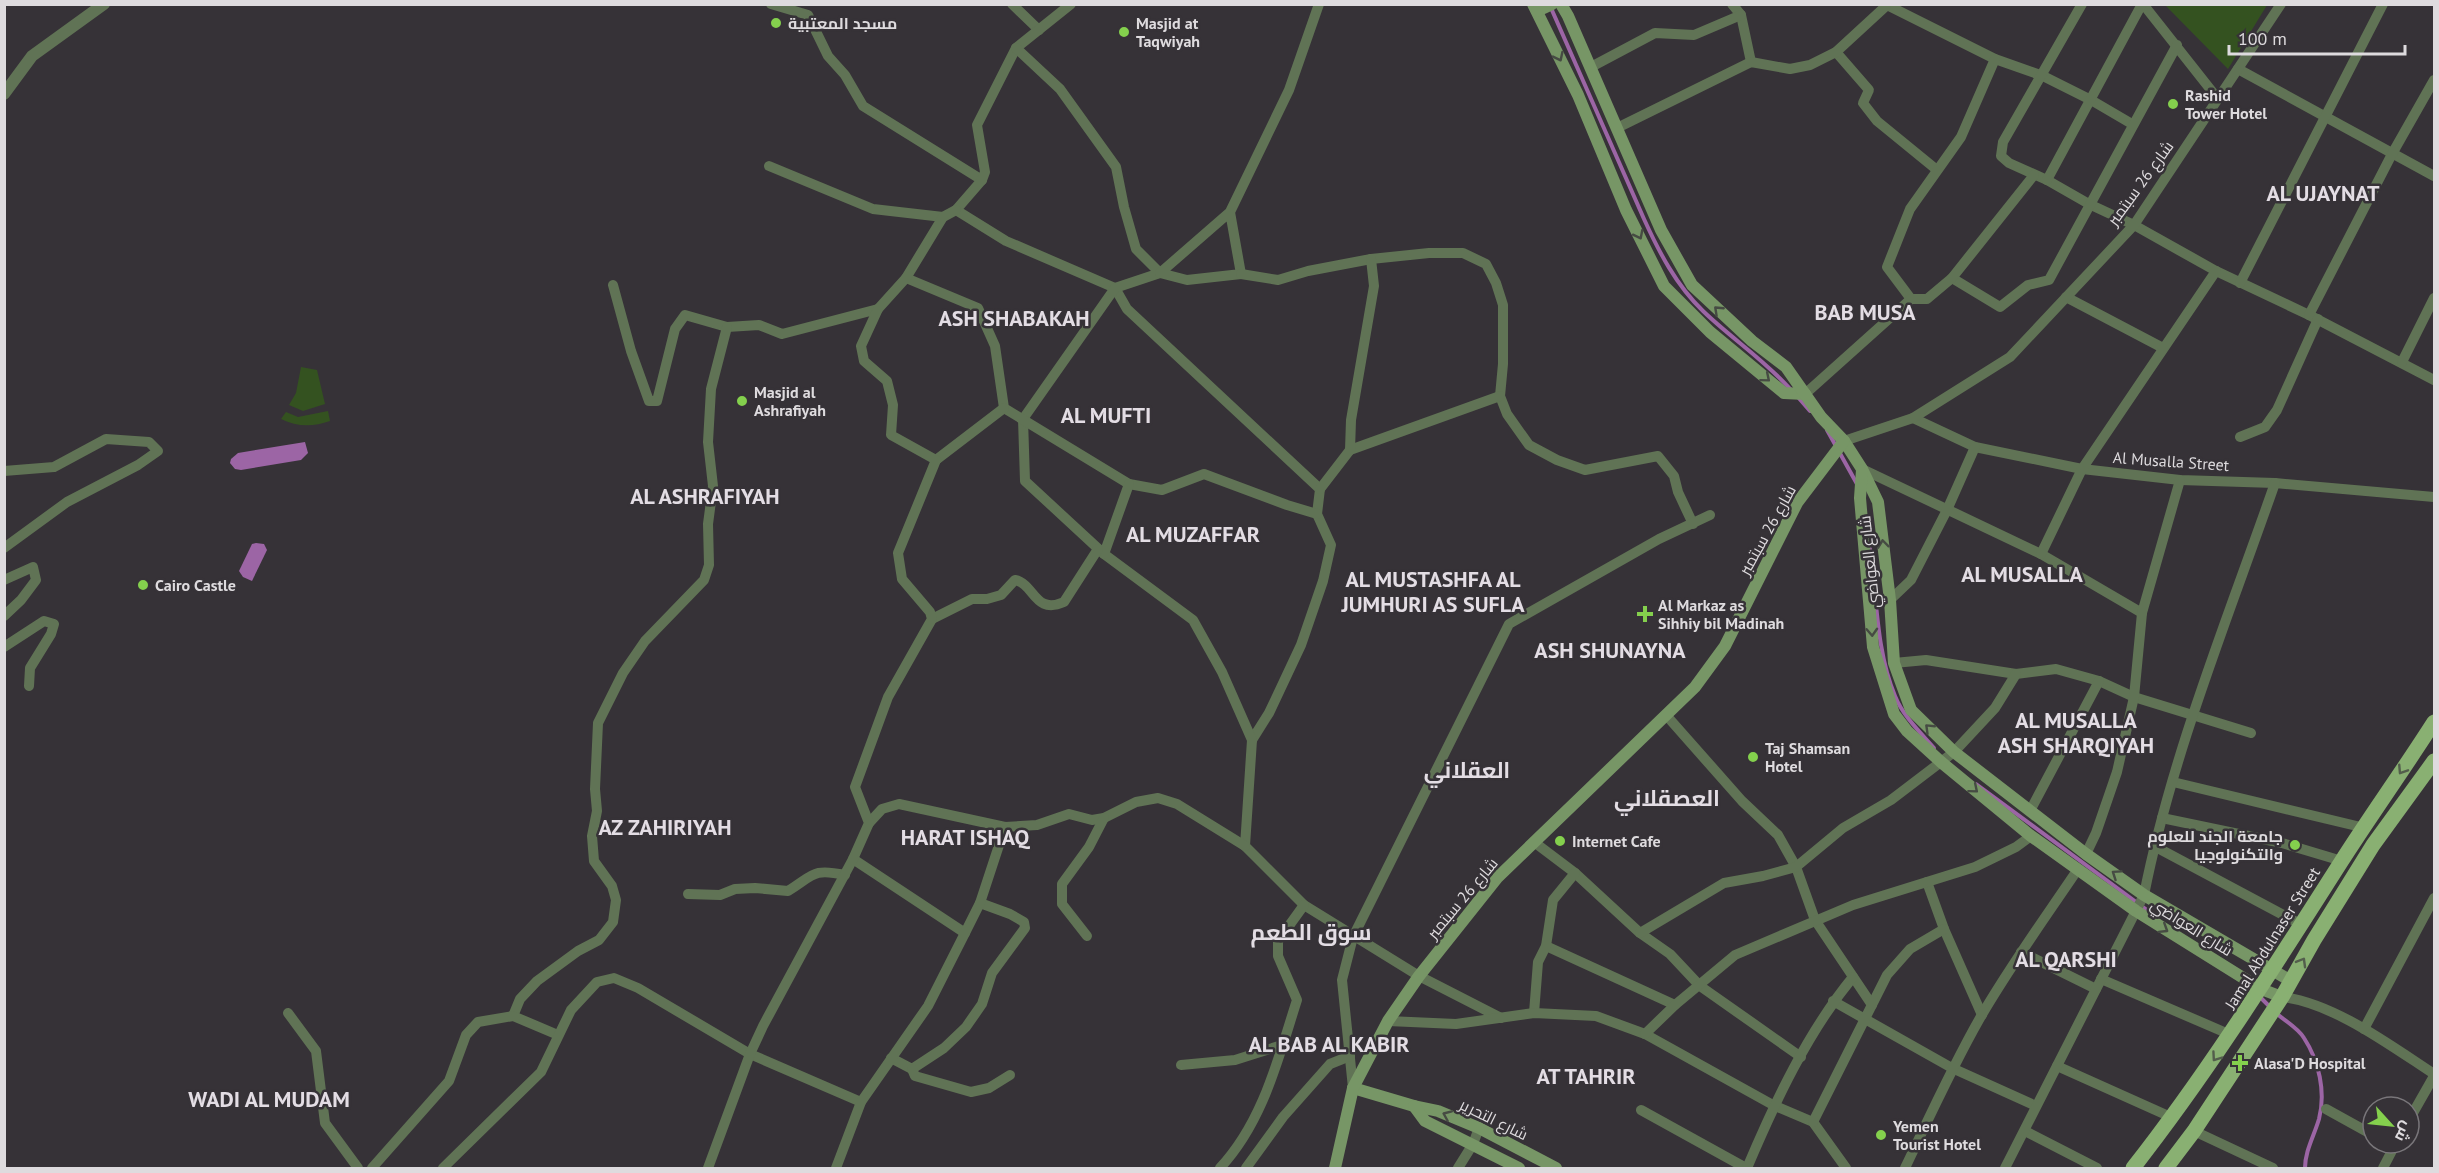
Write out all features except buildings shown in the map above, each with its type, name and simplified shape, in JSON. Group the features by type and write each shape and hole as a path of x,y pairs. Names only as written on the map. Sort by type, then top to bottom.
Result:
{"main road":[{"path":"1552,4 1534,7 1578,95 1626,210 1664,286 1710,332 1784,393 1805,394"},
{"path":"1561,4 1569,16 1661,230 1692,285 1752,341 1786,367 1821,417 1844,441 1862,469"},
{"name":"شارع 26 سبتمبر","path":"1335,1168 1353,1088 1388,1021 1419,976 1497,878 1695,687 1725,646 1797,502 1844,441"},
{"name":"شارع العواضي","path":"1862,469 1878,502 1890,600 1894,663 1911,710 1954,752 2086,854 2144,895 2291,981"},
{"name":"شارع العواضي","path":"1862,469 1860,498 1873,647 1894,714 1907,731 2031,836 2136,911 2261,989 2282,997"},
{"name":"Jamal Abdulnaser Street","path":"2133,1168 2231,1035 2434,722"},
{"path":"2166,1168 2194,1131 2282,997 2373,845 2434,761"},
{"name":"شارع التحرير","path":"1353,1088 1438,1111 1479,1128 1556,1168"},
{"name":"شارع التحرير","path":"1414,1106 1425,1121 1519,1168"}],"street":[{"path":"4,94 32,56 104,4"},
{"path":"771,4 808,15 828,56 845,75 863,106 981,180"},
{"path":"1012,4 1039,30"},
{"path":"936,460 891,435 893,405 887,381 864,361 861,346 878,309 906,278 943,217 956,210 981,180 985,172 977,125 1016,48 1071,4"},
{"path":"1245,846 1252,740 1222,672 1193,620 1101,551 1025,481 1023,419 1115,288 1160,273 1230,212 1289,90 1319,4"},
{"path":"1732,4 1741,15 1750,62"},
{"path":"2082,4 2043,76 2003,142 2001,156 2009,163 2134,225 2216,271 2314,317 2434,380"},
{"path":"2047,180 2142,4 2218,99"},
{"name":"شارع 26 سبتمبر","path":"1844,441 1913,418 2010,357 2134,225 2281,4"},
{"path":"2240,283 2383,4"},
{"path":"1617,128 1750,62 1790,69 1810,65 1836,52 1885,5 1995,59 2043,76 2132,124"},
{"path":"1591,67 1655,33 1694,35 1741,15"},
{"path":"1952,278 2000,307 2028,285 2049,280 2177,45"},
{"path":"1016,48 1060,89 1116,166 1124,207 1136,249 1160,273 1186,280 1241,274 1278,280 1371,259 1429,253 1463,253 1486,264 1496,283 1503,305 1503,364 1500,396 1507,414 1529,445 1557,460 1585,470 1658,456 1674,476 1678,492 1693,524"},
{"path":"1836,52 1869,90 1863,103 1877,121 1937,170"},
{"path":"1911,299 1887,267 1910,209 1961,137 1995,59"},
{"path":"2238,69 2434,176"},
{"path":"2240,437 2265,427 2277,410 2314,317 2392,154 2434,80"},
{"path":"769,166 873,209 943,217"},
{"path":"1805,394 1911,299 1927,299 1952,278 2034,175"},
{"path":"956,210 1006,241 1115,288 1127,309 1320,489"},
{"path":"1230,212 1241,274"},
{"path":"1350,450 1351,420 1374,286 1371,259"},
{"path":"2041,554 2082,469 2216,271"},
{"path":"906,278 978,308 995,346 1004,408"},
{"path":"613,285 631,351 649,401 657,401 675,329 685,315 727,327 759,325 782,334 878,309"},
{"path":"2066,297 2163,348"},
{"path":"2402,362 2434,297"},
{"path":"513,1016 520,999 537,981 578,951 598,940 613,922 616,900 612,886 594,861 592,836 597,811 595,772 598,723 623,673 645,641 704,580 709,565 708,524 713,486 708,442 711,389 727,327"},
{"path":"1252,740 1269,713 1301,645 1323,581 1331,545 1317,514 1320,489 1350,450 1500,396"},
{"path":"1004,408 1129,484 1162,490 1204,474 1317,514"},
{"path":"932,619 930,612 902,579 898,553 936,460 1004,408"},
{"name":"Al Musalla Street","path":"1913,418 1975,447 2082,469 2180,480 2275,483 2434,497"},
{"path":"4,471 54,467 106,439 149,442 158,451 138,465 67,502 4,548"},
{"path":"1890,600 1911,580 1947,510 1975,447"},
{"path":"1862,469 2041,554 2142,613"},
{"path":"2086,854 2096,833 2116,772 2133,697 2142,613 2180,480"},
{"path":"2005,1168 2144,895 2154,846 2194,715 2275,483"},
{"path":"869,823 855,787 888,697 932,619 972,599 987,599 1001,594 1014,580 1020,581 1039,602 1056,606 1064,602 1101,551 1129,484"},
{"path":"1353,1088 1342,980 1353,937 1509,624 1659,539 1710,515"},
{"path":"4,580 33,567 36,580 21,600 4,616"},
{"path":"4,647 44,621 54,624 51,634 30,668 29,686"},
{"path":"1894,663 1926,660 2016,674 2056,669 2098,681 2133,697 2251,733"},
{"path":"1640,933 1724,883 1796,867 1842,828 1891,800 1954,752 1995,708 2016,674"},
{"path":"2030,811 2098,681"},
{"path":"1666,714 1742,801 1778,834 1796,867 1815,920 1872,1005"},
{"path":"2173,782 2365,828"},
{"path":"708,1168 750,1054 763,1026 854,859 869,823 882,809 899,804 1005,827 1037,825 1068,814 1092,820 1104,818 1136,802 1158,798 1177,804 1245,846 1304,905 1419,976 1501,1018"},
{"path":"1087,936 1062,904 1062,884 1089,847 1104,818"},
{"path":"2162,818 2282,843 2342,861"},
{"path":"836,1168 861,1102 928,1006 980,903 1005,827"},
{"path":"1645,1034 1735,955 1853,905 1975,867 2016,847 2031,836"},
{"path":"1534,843 1575,873 1640,933 1670,954 1700,986 1801,1057"},
{"path":"2154,846 2302,925"},
{"path":"854,859 965,933"},
{"path":"1905,1168 1952,1068 1982,1015 2021,952 2078,869"},
{"path":"688,894 720,895 735,889 755,888 789,891 812,873 829,872 845,875"},
{"path":"1533,1013 1538,962 1546,946 1553,900 1575,873"},
{"path":"1928,882 1944,929 1982,1015"},
{"path":"2364,1029 2434,898"},
{"path":"912,1069 944,1048 966,1027 981,1004 992,973 1025,928 1024,922 1010,914 980,903"},
{"path":"1220,1168 1233,1154 1266,1095 1297,1000 1278,956 1278,941 1304,905"},
{"path":"1813,1122 1887,975 1910,949 1944,929"},
{"path":"1546,946 1676,1005"},
{"path":"2021,952 2231,1035"},
{"path":"1641,1110 1746,1168 1773,1105 1833,1001 1853,977"},
{"path":"443,1168 541,1072 571,1010 597,982 614,978 638,988 750,1054 861,1102"},
{"path":"2291,981 2300,999"},
{"name":"شارع العواضي","path":"2282,997 2300,999 2364,1029 2434,1075"},
{"path":"1833,1001 1952,1068 2036,1106"},
{"path":"288,1013 316,1051 325,1123 358,1168"},
{"path":"1388,1021 1456,1024 1533,1013 1596,1016 1645,1034 1773,1105 1813,1122 1846,1168"},
{"path":"372,1168 449,1081 466,1035 478,1022 513,1016 558,1035"},
{"path":"1181,1065 1235,1060 1282,1045"},
{"path":"1246,1168 1283,1118 1330,1064 1350,1056"},
{"path":"891,1058 912,1069 915,1076 971,1092 989,1088 1010,1075"},
{"path":"2057,1066 2172,1118"},
{"path":"2421,1098 2434,1075"},
{"path":"2326,1109 2361,1128"},
{"path":"1458,1168 1473,1144 1479,1128"},
{"path":"2025,1131 2097,1168"},
{"path":"2194,1131 2273,1168"}],"green space":[{"path":"2165,5 2267,5 2228,69"},
{"path":"301,367 317,370 325,404 303,411 289,405 296,393"},
{"path":"328,411 330,421 317,424 299,425 281,419 286,412 298,417"}],"shaded area":[{"path":"305,442 308,453 301,460 241,470 235,469 230,463 238,453"},
{"path":"252,544 264,544 267,550 252,581 243,577 239,571"}],"waterway":[{"path":"1551,8 1644,219 1669,268 1693,301 1771,369 1792,391"},
{"path":"1797,396 1810,411"},
{"path":"1827,430 1857,484"},
{"path":"1870,549 1878,624 1889,679 1902,710 1934,748"},
{"path":"1976,784 2151,913"},
{"path":"2259,996 2271,1008"},
{"path":"2276,1013 2304,1038 2314,1057 2320,1077 2321,1109 2308,1150 2305,1168"}],"place":[{"name":"مسجد المعتبية","path":"776,23"},
{"name":"Masjid at Taqwiyah","path":"1124,32"},
{"name":"Rashid Tower Hotel","path":"2173,104"},
{"name":"Masjid al Ashrafiyah","path":"742,401"},
{"name":"Cairo Castle","path":"143,585"},
{"name":"Al Markaz as Sihhiy bil Madinah","path":"1645,614"},
{"name":"Taj Shamsan Hotel","path":"1753,757"},
{"name":"Internet Cafe","path":"1560,841"},
{"name":"جامعة الجند للعلوم والتكنولوجيا","path":"2295,845"},
{"name":"Alasa'D Hospital","path":"2240,1063"},
{"name":"Yemen Tourist Hotel","path":"1881,1135"}],"district":[{"name":"AL UJAYNAT","path":"2323,193"},
{"name":"BAB MUSA","path":"1865,312"},
{"name":"ASH SHABAKAH","path":"1014,318"},
{"name":"AL MUFTI","path":"1106,415"},
{"name":"AL ASHRAFIYAH","path":"705,496"},
{"name":"AL MUZAFFAR","path":"1193,534"},
{"name":"AL MUSALLA","path":"2022,574"},
{"name":"AL MUSTASHFA AL JUMHURI AS SUFLA","path":"1433,592"},
{"name":"ASH SHUNAYNA","path":"1610,650"},
{"name":"AL MUSALLA ASH SHARQIYAH","path":"2076,732"},
{"name":"العقلاني","path":"1467,770"},
{"name":"العصقلاني","path":"1667,798"},
{"name":"AZ ZAHIRIYAH","path":"665,827"},
{"name":"HARAT ISHAQ","path":"965,837"},
{"name":"سوق الطعم","path":"1311,932"},
{"name":"AL QARSHI","path":"2066,959"},
{"name":"AL BAB AL KABIR","path":"1329,1044"},
{"name":"AT TAHRIR","path":"1586,1076"},
{"name":"WADI AL MUDAM","path":"269,1099"}]}
